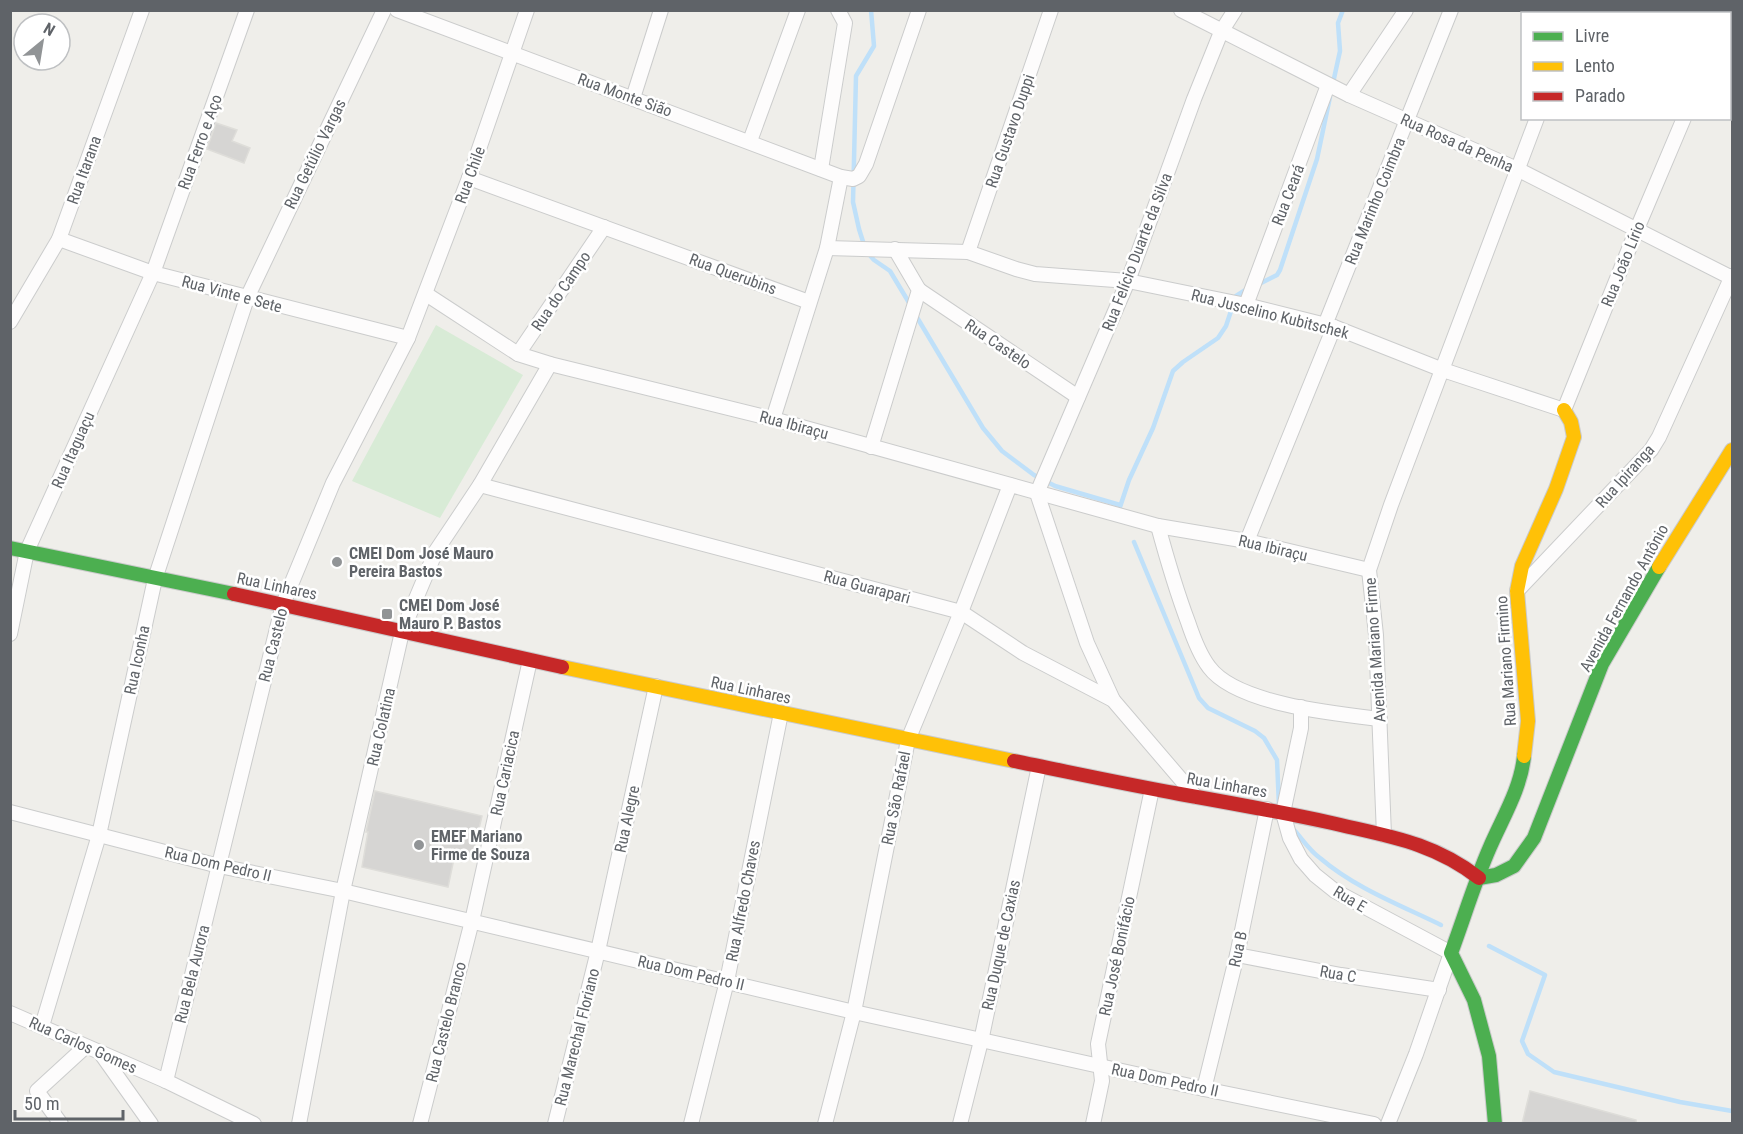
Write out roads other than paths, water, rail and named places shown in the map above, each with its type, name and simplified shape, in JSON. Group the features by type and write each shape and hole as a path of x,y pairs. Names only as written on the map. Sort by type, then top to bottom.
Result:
{"street":[{"name":"Rua Itarana","path":"10,322 58,239 142,10"},
{"name":"Rua Ferro e Aço","path":"153,273 247,10"},
{"name":"Rua Getúlio Vargas","path":"247,298 384,10"},
{"name":"Rua Monte Sião","path":"397,10 847,178"},
{"name":"Rua Chile","path":"408,338 469,178 527,10"},
{"path":"633,98 661,10"},
{"path":"750,141 798,10"},
{"path":"821,169 845,22 838,10"},
{"path":"774,419 847,178 859,176 867,164 919,10"},
{"name":"Rua Gustavo Duppi","path":"968,252 1051,10"},
{"name":"Rua Rosa da Penha","path":"1181,10 1349,95 1517,169 1732,277"},
{"name":"Rua Felício Duarte da Silva","path":"1037,493 1128,281 1194,99 1221,32 1235,10"},
{"path":"1349,95 1406,10"},
{"name":"Rua Marinho Coimbra","path":"1247,541 1450,10"},
{"name":"Rua Ceará","path":"1246,305 1328,85"},
{"path":"1443,370 1536,120"},
{"name":"Rua João Lírio","path":"1564,410 1683,120"},
{"name":"Rua Querubins","path":"469,178 809,302"},
{"name":"Rua do Campo","path":"519,354 604,227"},
{"name":"Rua Vinte e Sete","path":"58,239 153,273 408,338"},
{"path":"827,248 968,252"},
{"path":"872,447 919,290 895,249"},
{"name":"Rua Juscelino Kubitschek","path":"968,252 1035,274 1128,281 1246,305 1330,326 1443,370 1564,410"},
{"name":"Rua Itaguaçu","path":"10,634 27,551 153,273"},
{"name":"Rua Ipiranga","path":"1517,591 1651,450 1732,277"},
{"name":"Rua Castelo","path":"919,290 1078,397"},
{"path":"426,294 519,354 550,364"},
{"name":"Rua Iconha","path":"42,1026 99,835 155,579 247,298"},
{"name":"Rua Castelo","path":"219,866 283,604 333,483 408,338"},
{"name":"Rua Ibiraçu","path":"550,364 774,419 1158,526 1247,541 1369,570"},
{"name":"Rua Colatina","path":"299,1124 343,891 402,632 436,550 480,485 550,364"},
{"name":"Avenida Mariano Firme","path":"1384,835 1376,634 1369,570 1443,370"},
{"name":"Rua Mariano Firmino","path":"1451,953 1523,770 1528,721 1517,591 1530,543 1556,489 1574,437 1571,422 1564,410"},
{"name":"Avenida Fernando Antônio","path":"1479,878 1497,875 1514,866 1534,838 1602,664 1732,450"},
{"name":"Rua Guarapari","path":"480,485 961,612 1023,653 1113,700 1196,797"},
{"name":"Rua São Rafael","path":"825,1124 854,1012 908,740 1010,485"},
{"path":"1037,493 1087,643 1113,700"},
{"path":"1158,526 1174,584 1196,644 1209,668 1222,681 1236,689 1274,701 1333,714 1380,719"},
{"name":"Rua Linhares","path":"10,548 283,604 530,660 908,740 1152,789 1267,808 1431,848 1460,863 1479,878"},
{"name":"Rua Cariacica","path":"472,921 530,660"},
{"name":"Rua Alegre","path":"598,951 656,686"},
{"path":"1283,813 1296,758 1301,728 1301,707"},
{"name":"Rua Alfredo Chaves","path":"691,1124 727,981 781,713"},
{"name":"Rua Duque de Caxias","path":"960,1124 981,1041 1039,766"},
{"name":"Rua José Bonifácio","path":"1093,1124 1102,1081 1098,1044 1152,789"},
{"name":"Rua B","path":"1204,1089 1237,955 1267,808"},
{"name":"Rua Dom Pedro II","path":"10,812 219,866 343,891 854,1012 1204,1089 1321,1118 1374,1124"},
{"name":"Rua E","path":"1283,813 1290,838 1301,859 1315,875 1359,906 1451,953"},
{"name":"Rua Bela Aurora","path":"166,1081 219,866"},
{"name":"Rua Castelo Branco","path":"420,1124 472,921"},
{"name":"Rua Marechal Floriano","path":"555,1124 598,951"},
{"path":"1388,1124 1451,953"},
{"path":"1451,953 1474,1000 1490,1056 1495,1124"},
{"name":"Rua C","path":"1237,955 1341,975 1439,990"},
{"name":"Rua Carlos Gomes","path":"10,1013 166,1081 254,1124"},
{"path":"60,1124 37,1091 85,1047"},
{"path":"101,1054 151,1124"}],"waterway":[{"path":"871,10 874,46 856,76 853,202 866,251 890,271 911,306"},
{"path":"1333,83 1340,51 1338,23 1343,10"},
{"path":"1257,285 1277,275 1280,270 1317,159 1330,97"},
{"path":"1120,507 1129,480 1153,428 1173,371 1218,338 1226,326 1236,296 1247,289"},
{"path":"915,314 983,428 1002,451 1034,475 1055,486 1120,505"},
{"path":"1134,542 1199,698 1208,708 1255,731 1264,738 1277,760 1279,806"},
{"path":"1295,831 1316,855 1334,869 1378,895 1441,925"},
{"path":"1489,946 1545,975 1522,1041 1528,1054 1554,1072 1680,1102 1732,1111"}],"place":[{"name":"CMEI Dom José Mauro Pereira Bastos","path":"337,562"},
{"name":"CMEI Dom José Mauro P. Bastos","path":"387,614"},
{"name":"EMEF Mariano Firme de Souza","path":"419,845"}]}
